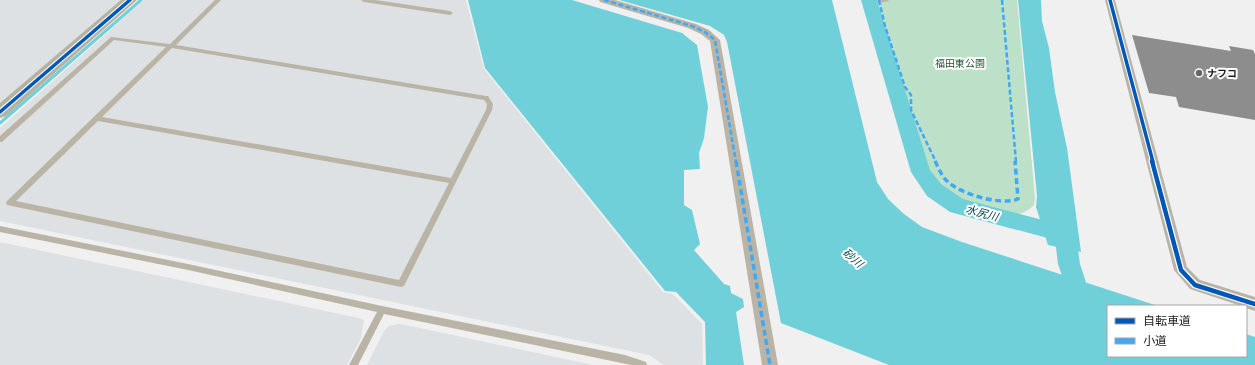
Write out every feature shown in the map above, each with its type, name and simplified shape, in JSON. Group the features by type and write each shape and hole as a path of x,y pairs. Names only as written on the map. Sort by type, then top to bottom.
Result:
{"street":[{"path":"0,112 130,0"},
{"path":"604,0 692,26 705,32 715,40 770,365"},
{"path":"1110,0 1180,270 1195,285 1255,304"}],"lane":[{"path":"0,140 113,38 170,46 486,98 490,104 489,110 402,284 10,203 170,46 218,0"},
{"path":"364,0 450,13"},
{"path":"880,0 886,0"},
{"path":"97,118 453,180"},
{"path":"0,229 188,267 382,310 625,359 642,365"},
{"path":"353,365 382,310"}],"shaded area":[{"path":"0,0 124,0 0,107"},
{"path":"144,0 466,0 484,69 663,292 673,294 702,324 703,365 664,365 649,355 0,221 0,128"},
{"path":"0,242 359,318 364,320 361,338 347,365 0,365"},
{"path":"398,324 593,365 367,365 384,331 389,326"}],"green space":[{"name":"福田東公園","path":"873,0 1017,0 1035,198 1034,205 1020,214 992,211 953,198 931,179"}],"water":[{"path":"468,0 572,0 682,33 697,45 708,107 704,138 699,153 700,169 684,170 684,205 692,210 700,244 694,250 724,284 730,286 731,293 743,299 744,307 736,312 744,365 706,365 705,322 676,292 665,291 485,68"},
{"name":"砂川","path":"619,0 832,0 877,182 888,199 904,214 922,227 962,242 1155,305 1107,305 1107,357 1247,357 1247,334 1255,337 1255,365 889,365 781,323 727,42 724,35 710,26"},
{"path":"1018,0 1041,0 1042,21 1049,48 1055,92 1067,148 1081,252 1048,245 1036,207 1037,196"}],"building":[{"name":"ナフコ","path":"1132,35 1231,51 1229,46 1253,50 1255,54 1255,120 1179,107 1176,97 1149,93"}],"waterway":[{"path":"0,123 141,0"},
{"name":"水尻川","path":"869,0 921,172 934,190 957,206 1065,234 1069,264 1082,304"}],"marked path":[{"path":"604,0 692,26 705,32 715,40 770,365"},
{"path":"879,0 885,26 905,87 911,95 911,110 941,174 949,183 960,190 977,196 997,200 1013,201 1018,199 1018,192 1002,0"}],"cycle path":[{"path":"0,112 130,0"},
{"path":"1110,0 1181,270 1195,285 1255,304"}],"place":[{"name":"ナフコ","path":"1199,73"}]}
